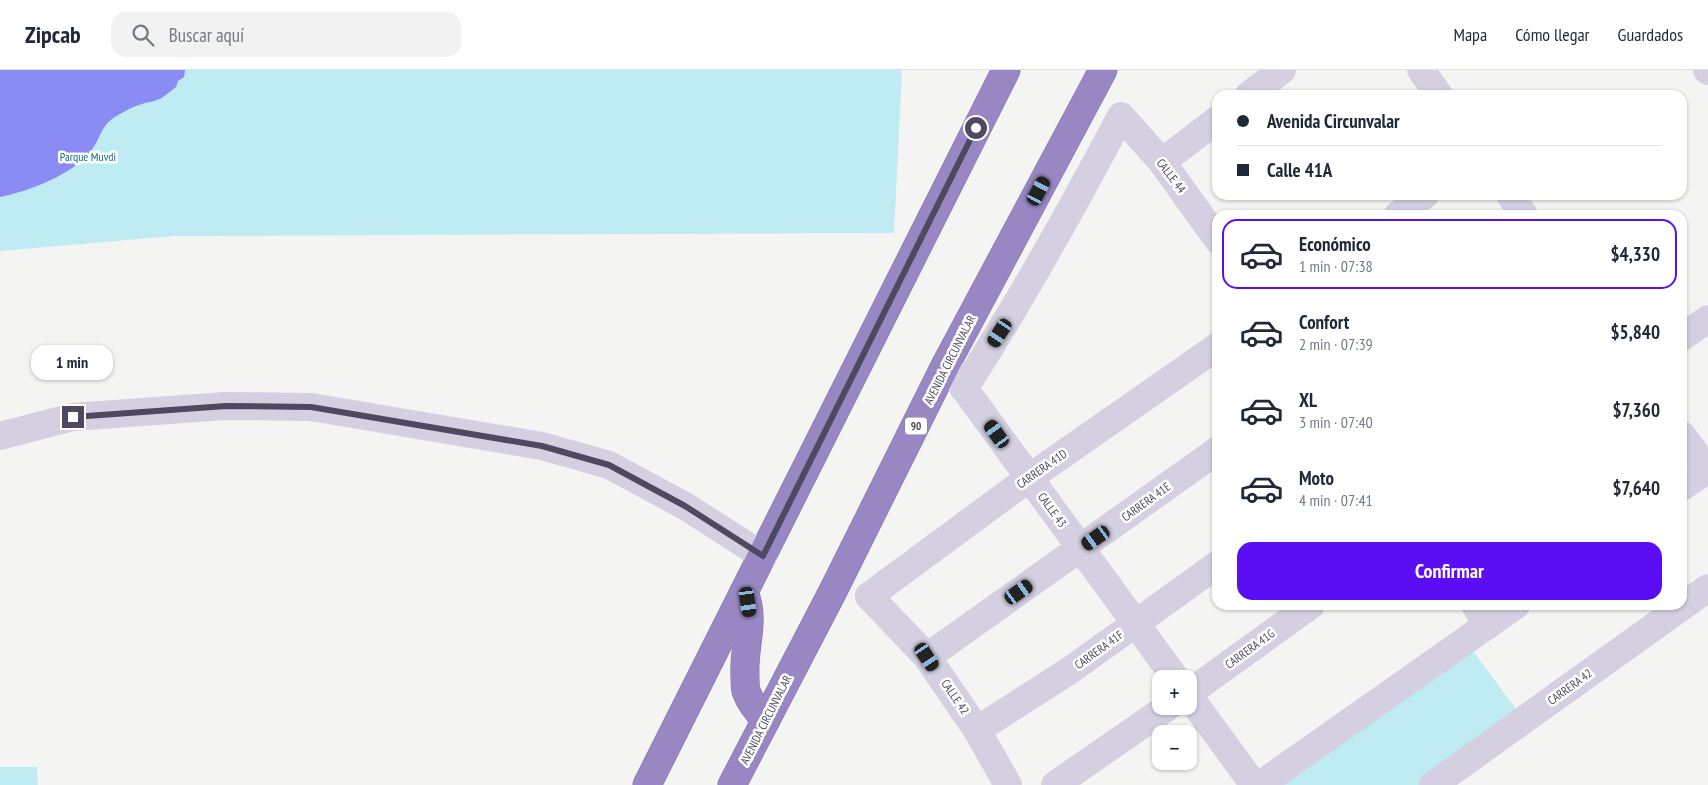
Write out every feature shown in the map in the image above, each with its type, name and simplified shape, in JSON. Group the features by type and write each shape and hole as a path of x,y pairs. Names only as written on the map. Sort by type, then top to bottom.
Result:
{"highway":[{"path":"647,785 1006,70"},
{"name":"AVENIDA CIRCUNVALAR","path":"732,785 832,593 946,364 1104,70"},
{"path":"744,592 751,618 744,667 746,691 755,708 766,720"}],"street":[{"path":"1256,90 1282,70"},
{"path":"1421,70 1435,90"},
{"name":"CALLE 44","path":"964,389 1018,302 1078,198 1121,116 1162,162 1212,232"},
{"path":"1162,162 1212,124"},
{"path":"1405,210 1418,200"},
{"path":"1687,334 1708,319"},
{"name":"CARRERA 41D","path":"869,596 1030,478 1212,350"},
{"name":"CALLE 43","path":"946,364 1169,670"},
{"path":"0,436 73,417 226,406 311,407 542,446 609,465 685,506 763,556"},
{"path":"1687,442 1708,470 1687,484"},
{"name":"CARRERA 41E","path":"927,657 1212,454"},
{"name":"CARRERA 41F","path":"977,730 1072,669 1212,568"},
{"name":"CARRERA 42","path":"1687,603 1708,588"},
{"path":"832,593 869,596"},
{"name":"CALLE 42","path":"869,596 927,657 977,730 1008,785"},
{"name":"CARRERA 41G","path":"1197,688 1304,610"},
{"path":"1260,785 1481,615 1498,610"},
{"name":"CARRERA 42","path":"1433,785 1677,610"},
{"path":"1197,705 1254,785"},
{"path":"1055,785 1157,715"}],"green space":[{"name":"Parque Muvdi","path":"0,70 902,70 894,233 174,236 0,251"},
{"path":"1465,640 1524,720 1433,785 1260,785"},
{"path":"0,767 37,767 38,785 0,785"}],"shaded area":[{"path":"0,70 185,70 184,77 165,96 123,112 108,122 91,151 73,167 49,181 11,195 0,197"}],"route":[{"path":"73,417 226,406 311,407 542,446 609,465 685,506 763,556 930,224 976,128"}]}
